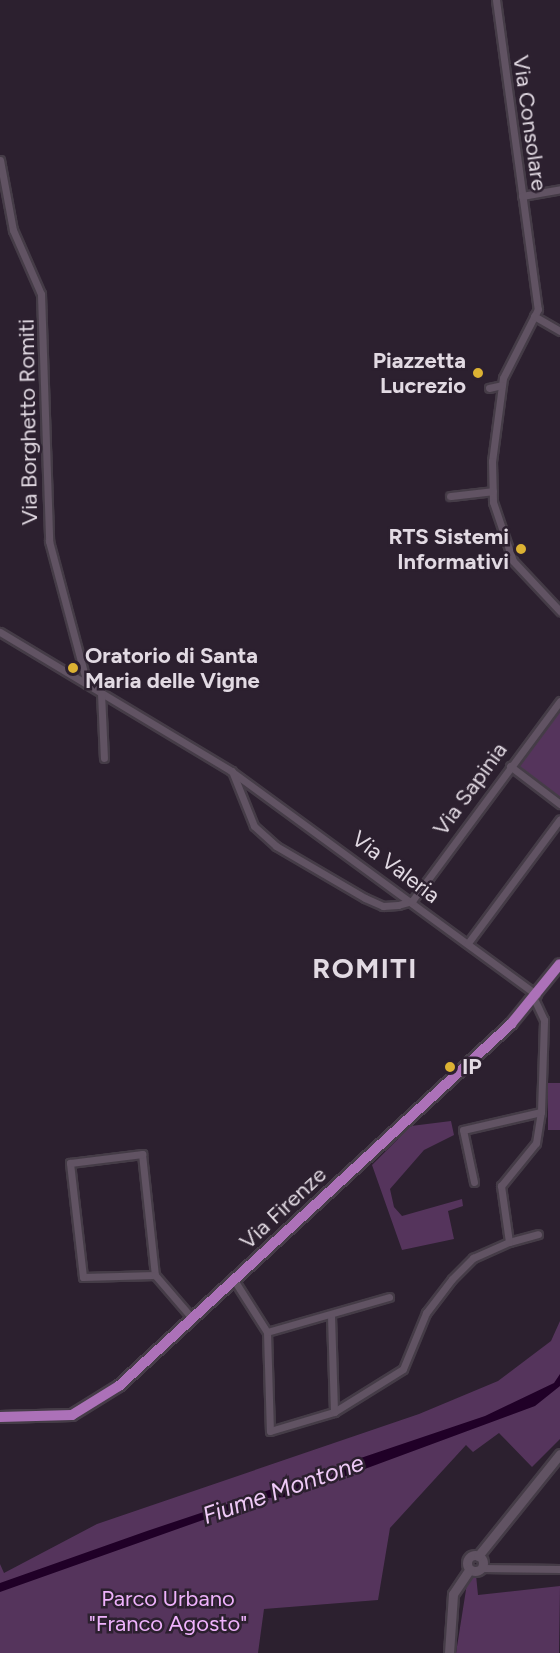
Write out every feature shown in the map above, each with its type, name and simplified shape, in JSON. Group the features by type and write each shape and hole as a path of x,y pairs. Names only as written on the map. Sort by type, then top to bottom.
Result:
{"main road":[{"name":"Via Firenze","path":"1,1416 59,1418 89,1407 234,1280 535,997 560,964"},
{"path":"449,1653 453,1594 470,1569 469,1558 478,1556 560,1454"},
{"path":"470,1569 481,1569 478,1556"}],"street":[{"name":"Via Consolare","path":"496,0 538,309 502,385 493,491 513,561 560,611"},
{"name":"Via Borghetto Romiti","path":"0,160 13,230 41,294 49,541 87,684"},
{"path":"522,196 560,189"},
{"path":"534,316 560,331"},
{"path":"489,388 502,385"},
{"path":"450,496 493,491"},
{"name":"Via Valeria","path":"0,632 231,771 412,901 535,997"},
{"path":"101,693 104,758"},
{"name":"Via Sapinia","path":"412,901 560,701"},
{"path":"510,766 560,804"},
{"path":"231,771 254,826 276,846 383,906 412,901"},
{"path":"468,943 560,819"},
{"path":"509,1242 501,1186 536,1143 541,1112 544,1020 535,997"},
{"path":"474,1182 463,1130 541,1112"},
{"path":"155,1275 83,1277 70,1163 142,1154 155,1275 192,1318"},
{"path":"234,1280 267,1332 270,1431 334,1412 403,1369 426,1313 452,1279 473,1257 509,1242 538,1234"},
{"path":"267,1332 332,1316 388,1297"},
{"path":"332,1316 334,1412"},
{"path":"481,1569 560,1569"}],"green space":[{"path":"560,710 560,799 516,765"},
{"path":"548,1083 560,1083 560,1130 548,1130"},
{"path":"451,1121 454,1135 424,1150 390,1189 394,1207 402,1216 462,1199 463,1206 448,1211 454,1239 402,1250 372,1165 411,1126"},
{"name":"Parco Urbano \"Franco Agosto\"","path":"560,1321 560,1439 532,1467 499,1433 473,1452 466,1445 390,1528 378,1600 264,1609 258,1653 0,1653 0,1564 4,1573 97,1524 419,1414 498,1381 551,1341"},
{"path":"476,1575 478,1595 560,1586 559,1653 456,1653 468,1577"}],"water":[{"name":"Fiume Montone","path":"560,1374 560,1386 535,1406 335,1480 304,1483 288,1497 265,1498 0,1592 0,1583 147,1531 311,1476 331,1476 340,1465 485,1416 554,1383"}],"place":[{"name":"Piazzetta Lucrezio","path":"478,373"},
{"name":"RTS Sistemi Informativi","path":"521,549"},
{"name":"Oratorio di Santa Maria delle Vigne","path":"73,668"},
{"name":"IP","path":"450,1067"}],"district":[{"name":"ROMITI","path":"365,968"}]}
